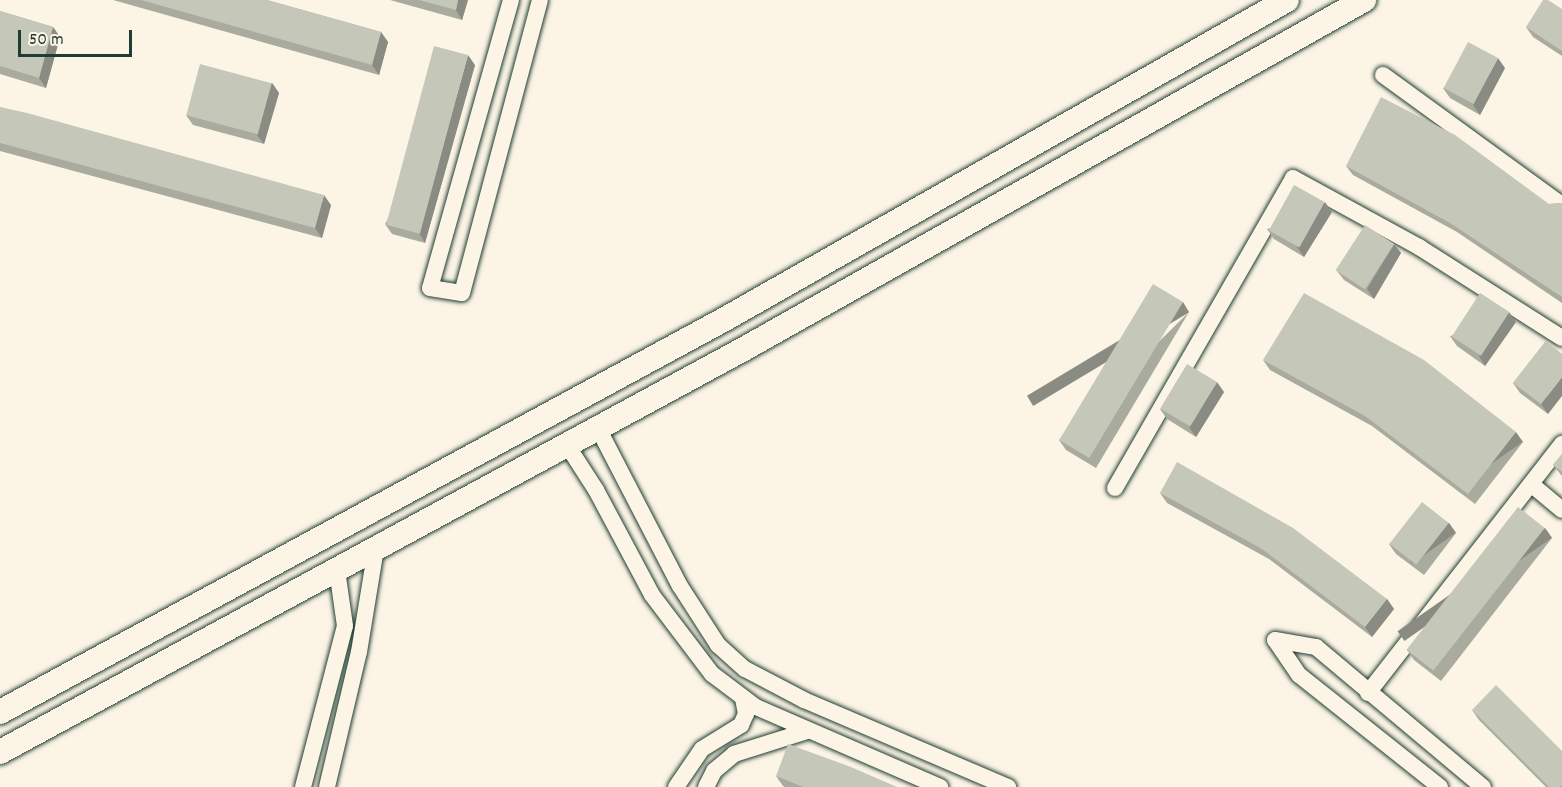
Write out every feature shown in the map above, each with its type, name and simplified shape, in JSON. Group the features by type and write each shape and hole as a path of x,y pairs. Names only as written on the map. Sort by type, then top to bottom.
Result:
{"main road":[{"path":"0,712 725,319 1287,0"},
{"path":"0,752 598,428 1364,0"}],"street":[{"path":"511,0 430,288 462,293 540,0"},
{"path":"1383,75 1562,205"},
{"path":"1115,488 1293,178 1419,247 1562,338"},
{"path":"598,428 680,585 724,651 745,669 804,700 1008,787"},
{"path":"1368,693 1562,444"},
{"path":"567,445 596,490 658,604 712,674 743,698 807,731 940,787"},
{"path":"1531,484 1562,510"},
{"path":"327,787 359,652 376,548"},
{"path":"303,787 345,626 337,570"},
{"path":"1440,787 1299,675 1275,640 1316,647 1368,693 1483,787"},
{"path":"676,787 702,749 741,725 746,714 743,698"},
{"path":"706,787 714,771 734,754 807,731"}],"building":[{"path":"141,0 267,0 381,32 372,65"},
{"path":"419,0 458,0 456,10"},
{"path":"1543,0 1548,0 1562,9 1562,51 1526,27"},
{"path":"0,11 53,27 39,78 0,66"},
{"path":"1468,42 1498,58 1474,104 1444,88"},
{"path":"434,46 468,55 420,234 386,225"},
{"path":"200,64 271,83 258,134 186,115"},
{"path":"1381,97 1455,135 1549,204 1562,203 1562,297 1450,223 1346,166"},
{"path":"0,107 324,195 315,228 0,143"},
{"path":"1294,185 1325,202 1299,247 1269,230"},
{"path":"1365,225 1394,244 1365,289 1336,270"},
{"path":"1153,284 1183,302 1089,458 1059,440"},
{"path":"1304,293 1424,360 1516,432 1468,494 1365,416 1263,360"},
{"path":"1480,293 1509,312 1481,356 1452,337"},
{"path":"1546,341 1562,354 1562,377 1541,404 1513,383"},
{"path":"1187,364 1217,382 1190,427 1160,409"},
{"path":"1562,454 1562,472 1553,465"},
{"path":"1177,462 1293,528 1387,599 1365,627 1262,549 1160,493"},
{"path":"1422,502 1449,523 1416,565 1389,544"},
{"path":"1518,507 1545,528 1433,671 1407,650"},
{"path":"1496,685 1562,751 1562,785 1560,787 1549,787 1472,710"},
{"path":"788,744 897,787 803,787 776,776"}]}
